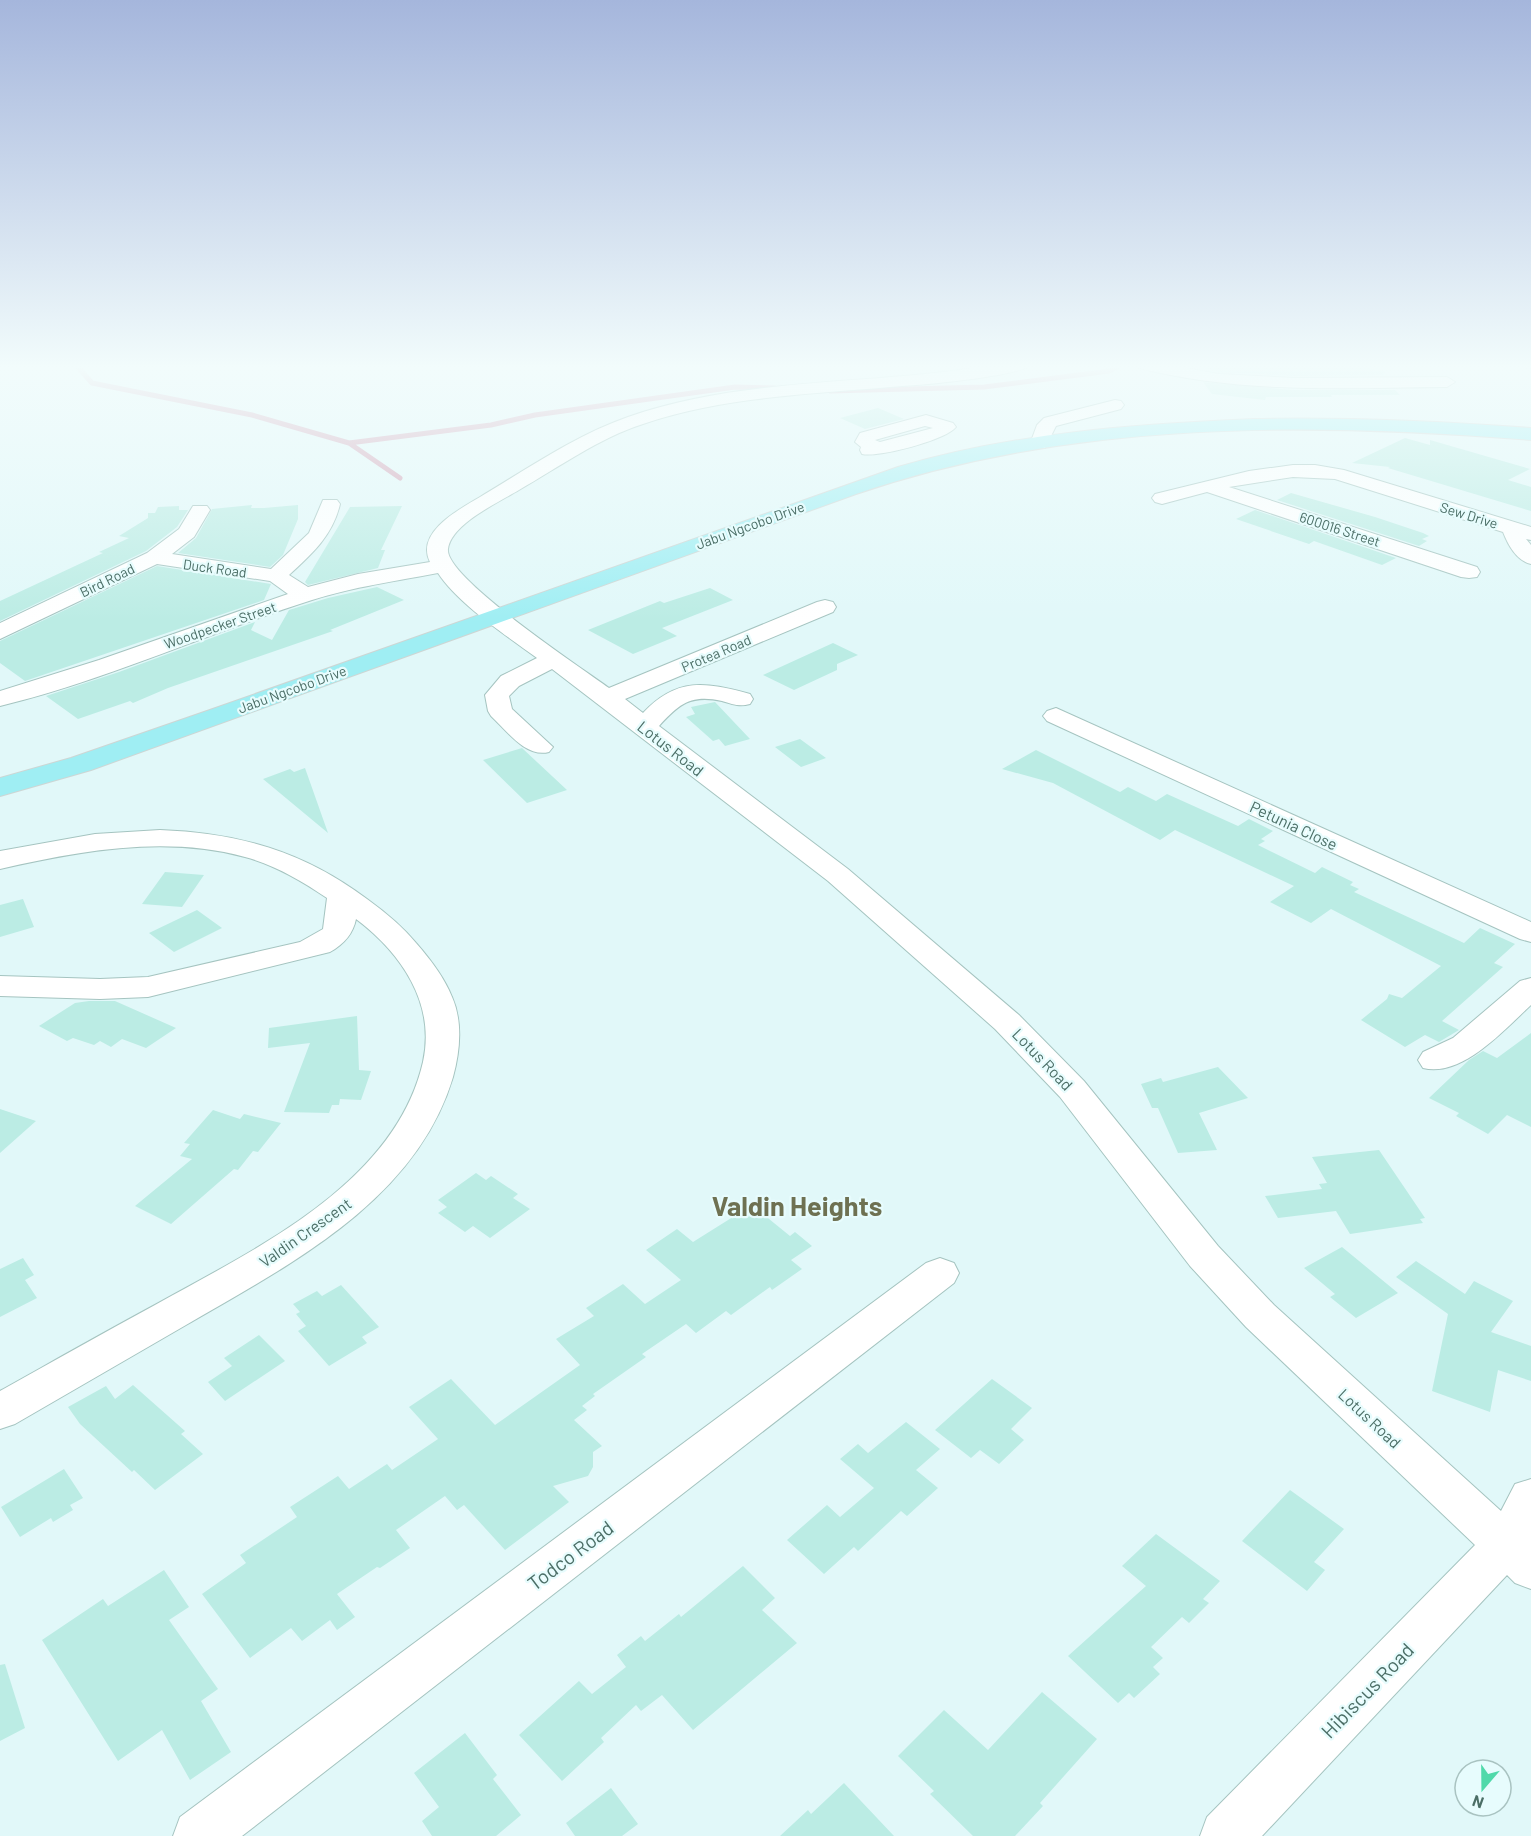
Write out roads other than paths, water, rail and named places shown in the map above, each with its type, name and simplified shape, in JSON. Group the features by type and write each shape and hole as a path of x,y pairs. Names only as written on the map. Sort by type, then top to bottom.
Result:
{"main road":[{"name":"Jabu Ngcobo Drive","path":"0,788 81,764 217,717 826,498 918,468 1006,451"}],"street":[{"path":"443,566 437,550 438,543 442,535 458,519 572,451"},
{"path":"882,451 918,468"},
{"name":"Sew Drive","path":"1162,498 1294,471 1329,472 1521,531"},
{"name":"600016 Street","path":"1210,487 1469,572"},
{"path":"305,595 276,576 318,538 325,526 330,504"},
{"name":"Bird Road","path":"0,632 154,557 187,533 200,510"},
{"path":"1521,531 1518,543 1531,558"},
{"name":"Duck Road","path":"154,557 276,576"},
{"name":"Woodpecker Street","path":"0,699 96,669 305,595 358,581 443,566"},
{"name":"Lotus Road","path":"443,566 451,577 495,616 607,698 838,875 1007,1022 1072,1089 1152,1194 1204,1256 1260,1316 1519,1556"},
{"name":"Protea Road","path":"607,698 825,607"},
{"path":"540,747 500,711 497,695 510,681 554,659"},
{"path":"644,727 668,701 687,692 710,691 741,699"},
{"name":"Petunia Close","path":"1056,716 1531,933"},
{"name":"Valdin Crescent","path":"0,860 38,851 147,839 187,840 255,850 316,876 376,920 417,962 436,997 443,1025 440,1060 431,1093 407,1137 372,1181 339,1212 286,1248 0,1412"},
{"path":"0,986 100,989 148,987 309,949 330,942 335,936 343,914 342,893"},
{"path":"1436,1060 1465,1046 1531,988"},
{"name":"Todco Road","path":"199,1836 940,1273"},
{"path":"1519,1556 1531,1498"},
{"name":"Hibiscus Road","path":"1226,1836 1519,1556"}],"waterway":[{"path":"360,451 400,478"}],"district":[{"name":"Valdin Heights","path":"797,1205"}]}
